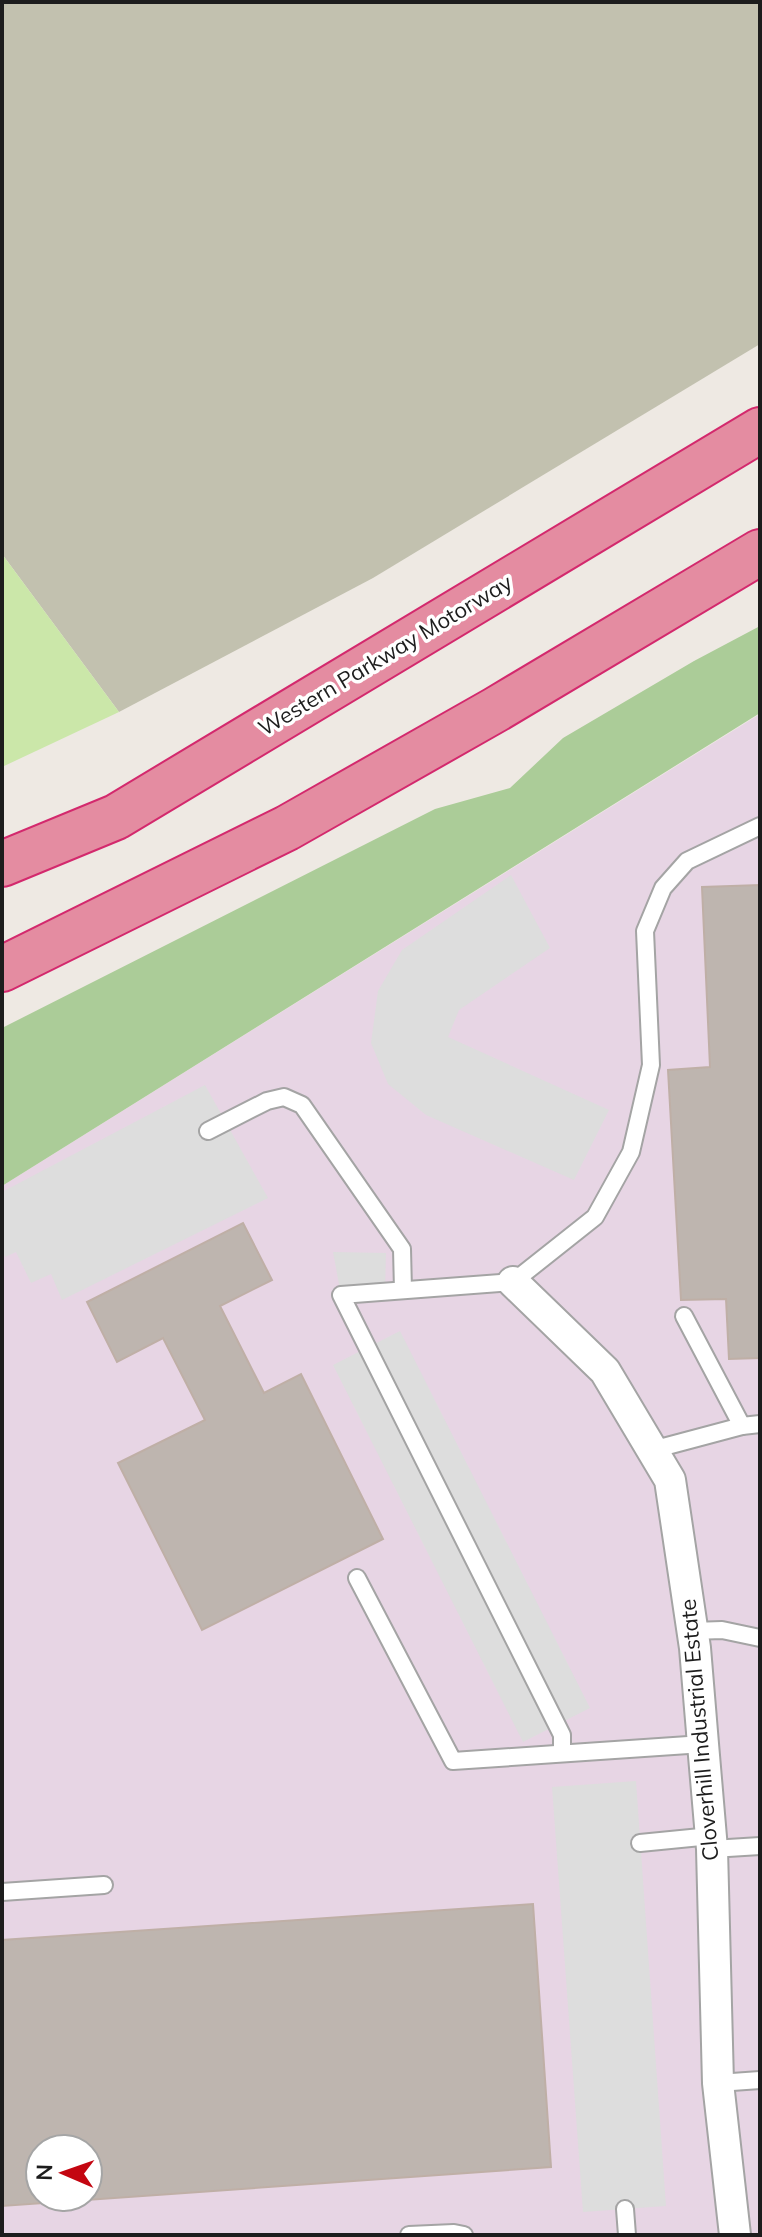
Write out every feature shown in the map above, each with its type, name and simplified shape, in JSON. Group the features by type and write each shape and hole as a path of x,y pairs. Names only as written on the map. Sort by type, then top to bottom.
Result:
{"highway":[{"name":"Western Parkway Motorway","path":"2,864 116,817 760,430"},
{"path":"2,969 287,828 495,710 760,552"}],"street":[{"name":"Cloverhill Industrial Estate","path":"513,1282 605,1371 670,1480 693,1631 703,1744 711,1843 718,2083 735,2235"}],"lane":[{"path":"562,1752 562,1735 341,1295 513,1282 595,1217 631,1152 651,1065 645,931 663,888 687,861 760,826"},
{"path":"208,1131 267,1101 284,1097 302,1105 402,1249 403,1290"},
{"path":"684,1316 742,1426"},
{"path":"652,1450 760,1424"},
{"path":"357,1578 453,1761 703,1744"},
{"path":"693,1631 722,1630 760,1638"},
{"path":"640,1843 760,1846"},
{"path":"2,1892 104,1885"},
{"path":"718,2083 760,2080"},
{"path":"625,2209 627,2235"},
{"path":"409,2235 464,2235"}],"shaded area":[{"path":"2,2 760,2 760,344 373,578 119,712 2,554"},
{"path":"760,714 760,2235 2,2235 2,1186"},
{"path":"511,875 550,948 459,1010 448,1037 609,1110 574,1180 426,1115 388,1084 371,1043 378,991 402,950"},
{"path":"205,1085 268,1198 62,1300 51,1274 31,1283 16,1252 5,1257 2,1250 2,1192"},
{"path":"333,1252 386,1253 385,1292 341,1295"},
{"path":"400,1331 590,1708 523,1742 333,1365"},
{"path":"636,1781 666,2206 583,2212 552,1787"}],"green space":[{"path":"2,554 119,712 2,767"},
{"path":"760,626 760,713 2,1186 2,1028 435,809 510,788 563,738"}],"building":[{"path":"760,885 760,1358 729,1359 726,1299 681,1300 668,1070 710,1067 702,887"},
{"path":"243,1223 272,1280 220,1306 264,1393 301,1374 383,1539 202,1630 118,1463 205,1420 163,1338 117,1362 87,1302"},
{"path":"533,1904 551,2167 104,2199 104,2133 24,2133 24,2204 2,2206 2,1940"}]}
